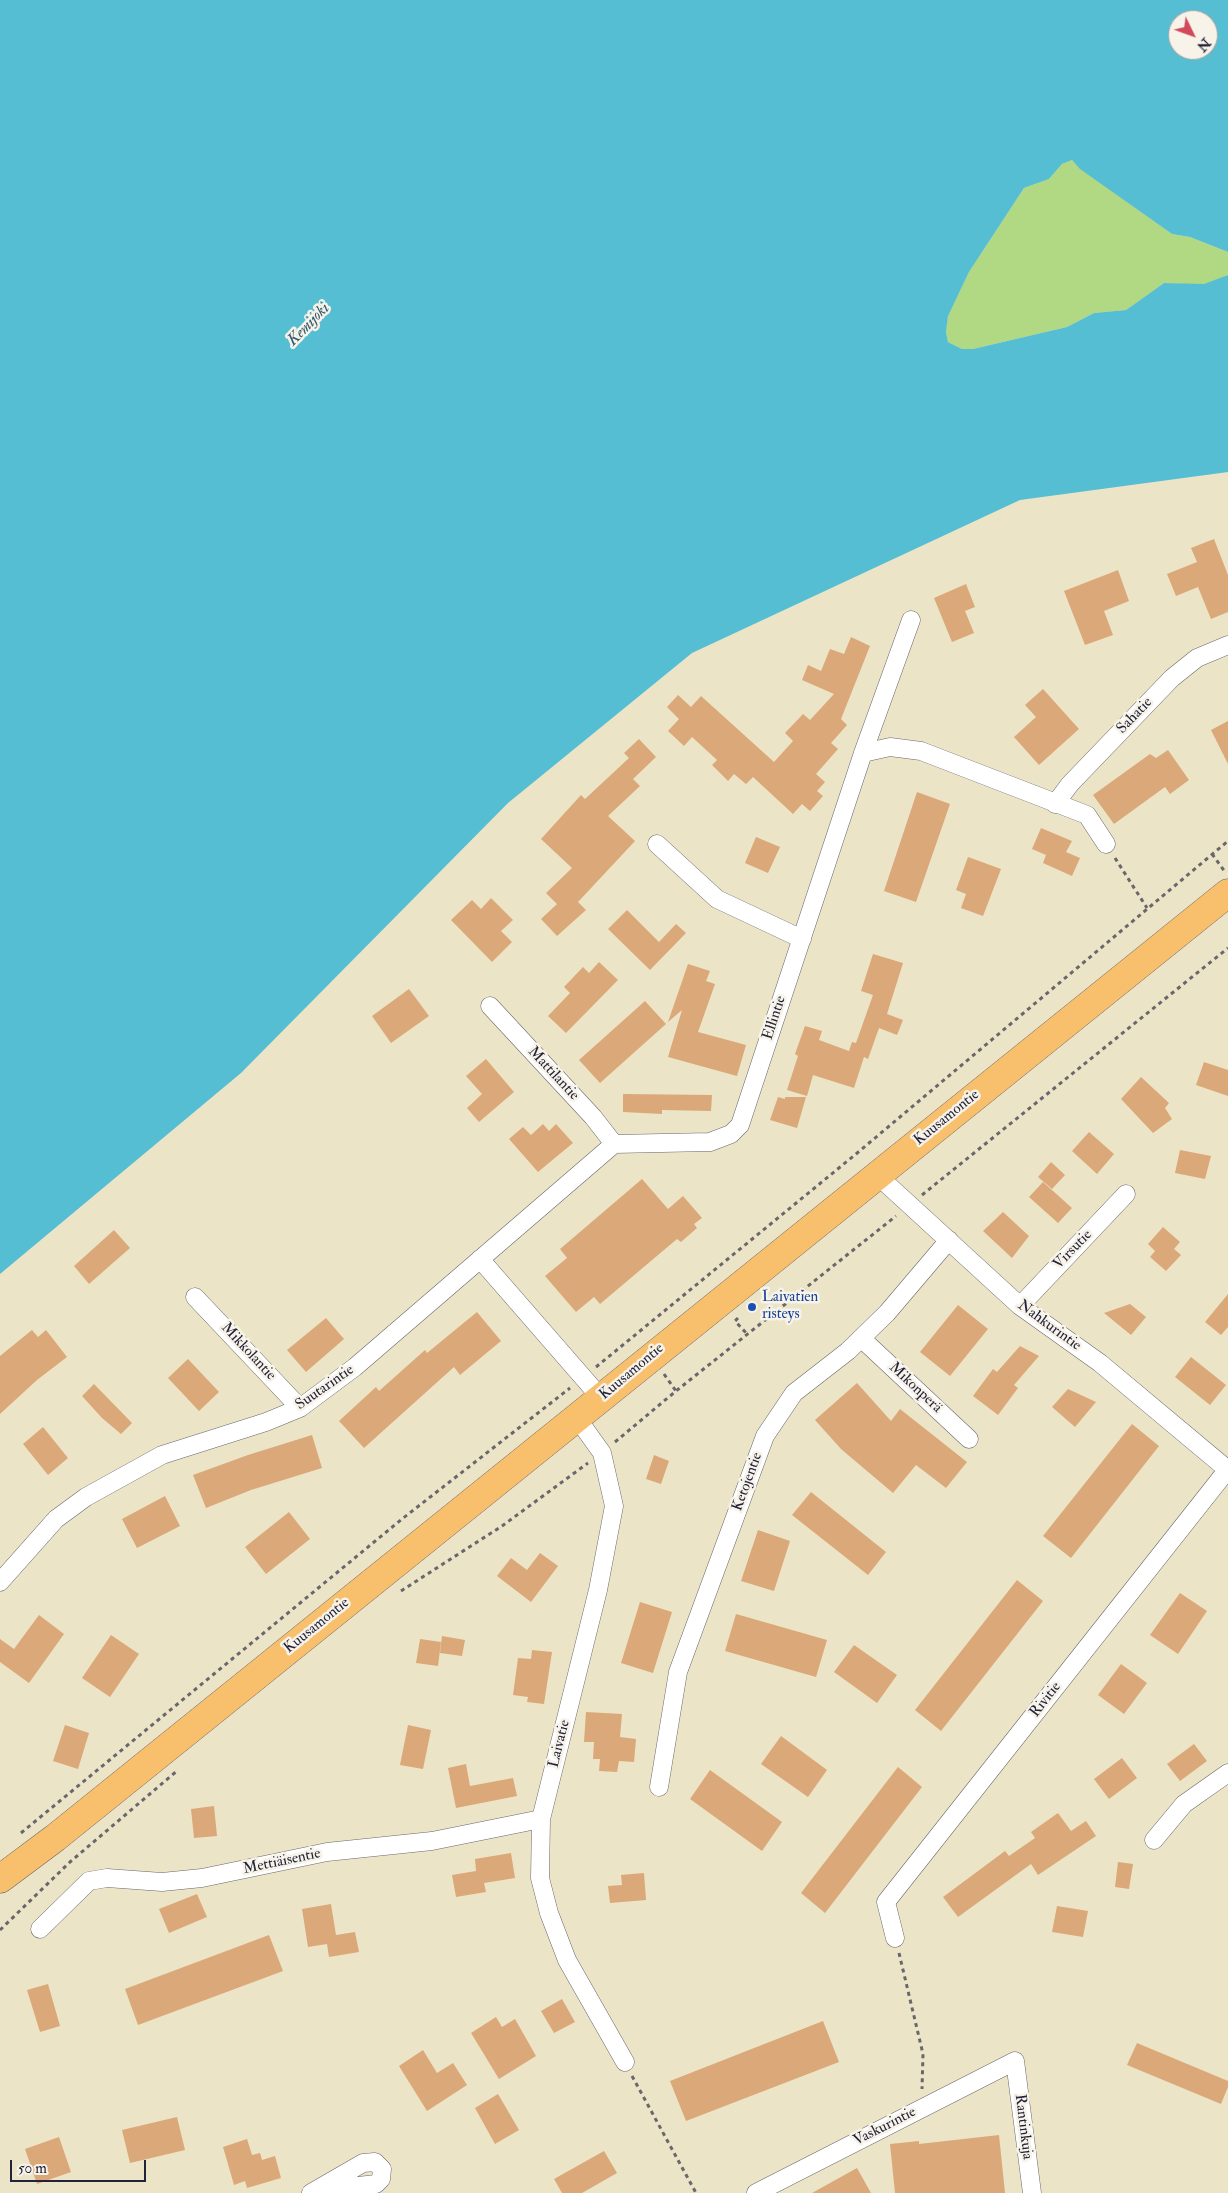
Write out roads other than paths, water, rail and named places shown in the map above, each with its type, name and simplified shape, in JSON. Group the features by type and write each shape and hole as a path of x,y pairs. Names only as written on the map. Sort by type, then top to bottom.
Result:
{"main road":[{"name":"Kuusamontie","path":"0,1879 26,1845 577,1418 1228,893"},
{"name":"Kuusamontie","path":"0,1888 26,1845"}],"street":[{"name":"Ellintie","path":"614,1144 710,1142 731,1134 740,1125 863,753 911,620"},
{"name":"Sahatie","path":"1055,804 1070,784 1172,678 1197,658 1228,645"},
{"path":"863,753 890,747 921,751 1087,815 1106,844"},
{"path":"657,844 717,899 802,938"},
{"name":"Mattilantie","path":"490,1006 593,1118 614,1144"},
{"path":"601,1398 480,1260 614,1144"},
{"name":"Nahkurintie","path":"877,1175 1020,1306 1100,1363 1228,1470"},
{"name":"Virsutie","path":"1020,1306 1126,1194"},
{"name":"Ketojentie","path":"659,1787 678,1672 765,1436 794,1393 848,1351 887,1313 949,1240"},
{"name":"Suutarintie","path":"0,1582 56,1519 86,1497 162,1455 266,1422 300,1408 355,1366 480,1260"},
{"name":"Mikkolantie","path":"195,1297 300,1408"},
{"name":"Mikonperä","path":"861,1338 968,1439"},
{"name":"Laivatie","path":"577,1418 602,1453 614,1506 598,1590 541,1818 540,1878 548,1913 567,1960 625,2062"},
{"name":"Rivitie","path":"895,1938 886,1902 1228,1470"},
{"path":"1154,1840 1184,1804 1228,1773"},
{"name":"Mettiäisentie","path":"40,1929 89,1881 107,1878 162,1882 202,1878 327,1852 432,1841 541,1818"},
{"name":"Vaskurintie","path":"756,2193 1015,2061"},
{"name":"Rantinkuja","path":"1015,2061 1032,2193"}],"water":[{"name":"Kemijoki","path":"0,0 1228,0 1228,252 1190,237 1172,234 1080,169 1072,160 1062,164 1049,179 1024,188 969,272 948,316 946,332 948,342 962,349 973,349 1067,327 1094,313 1126,310 1164,283 1204,284 1228,275 1228,472 1020,500 692,653 508,803 241,1073 0,1274"}],"place":[{"name":"Laivatien risteys","path":"752,1307"}]}
